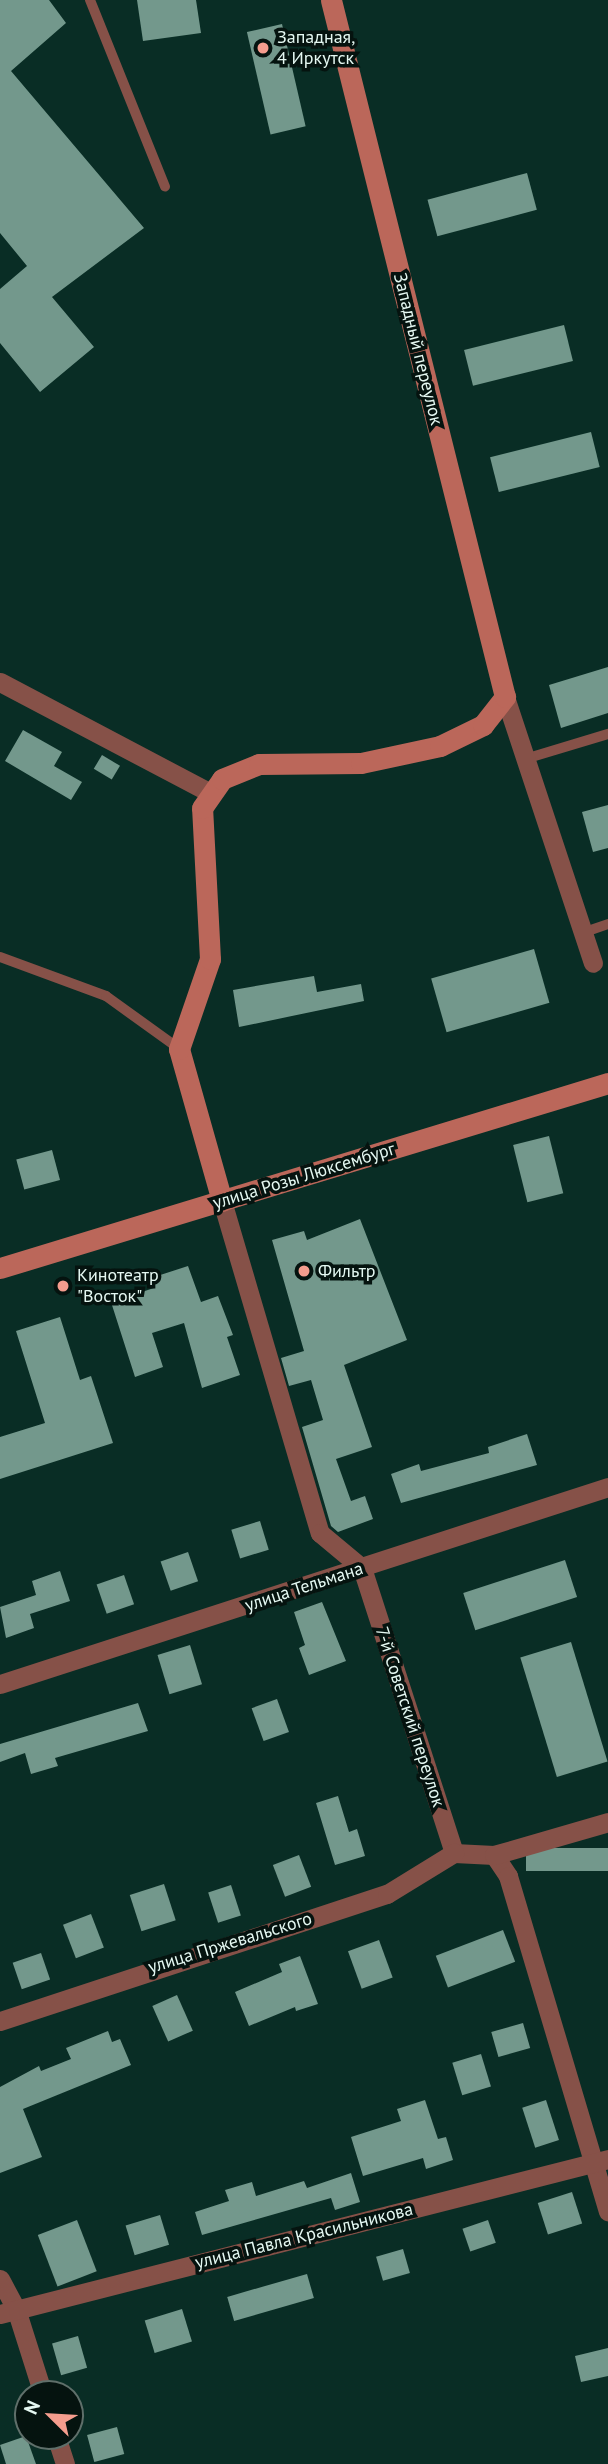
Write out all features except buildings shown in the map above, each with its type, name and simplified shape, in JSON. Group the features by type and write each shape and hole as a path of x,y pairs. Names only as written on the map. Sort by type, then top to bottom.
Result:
{"street":[{"name":"Западный переулок","path":"331,0 505,697"},
{"path":"0,682 212,794"},
{"path":"505,697 593,963"},
{"path":"362,1568 320,1533 179,1049 210,959 201,852 202,808 222,779 259,764 361,763 440,746 483,725 505,697"},
{"name":"улица Розы Люксембург","path":"0,1268 608,1083"},
{"name":"улица Тельмана","path":"0,1684 608,1487"},
{"name":"7-й Советский переулок","path":"362,1568 454,1853"},
{"path":"454,1853 494,1855 608,1822"},
{"name":"улица Пржевальского","path":"0,2021 387,1894 454,1853"},
{"path":"494,1855 508,1876 601,2160 608,2211"},
{"name":"улица Павла Красильникова","path":"8,2312 601,2160"},
{"path":"0,2279 8,2312 37,2380"}],"lane":[{"path":"90,0 166,187"},
{"path":"525,759 608,734"},
{"path":"582,933 608,924"},
{"path":"0,957 106,996 179,1049"}],"place":[{"name":"Западная, 4 Иркутск","path":"263,48"},
{"name":"Фильтр","path":"304,1271"},
{"name":"Кинотеатр \"Восток\"","path":"63,1286"}]}
